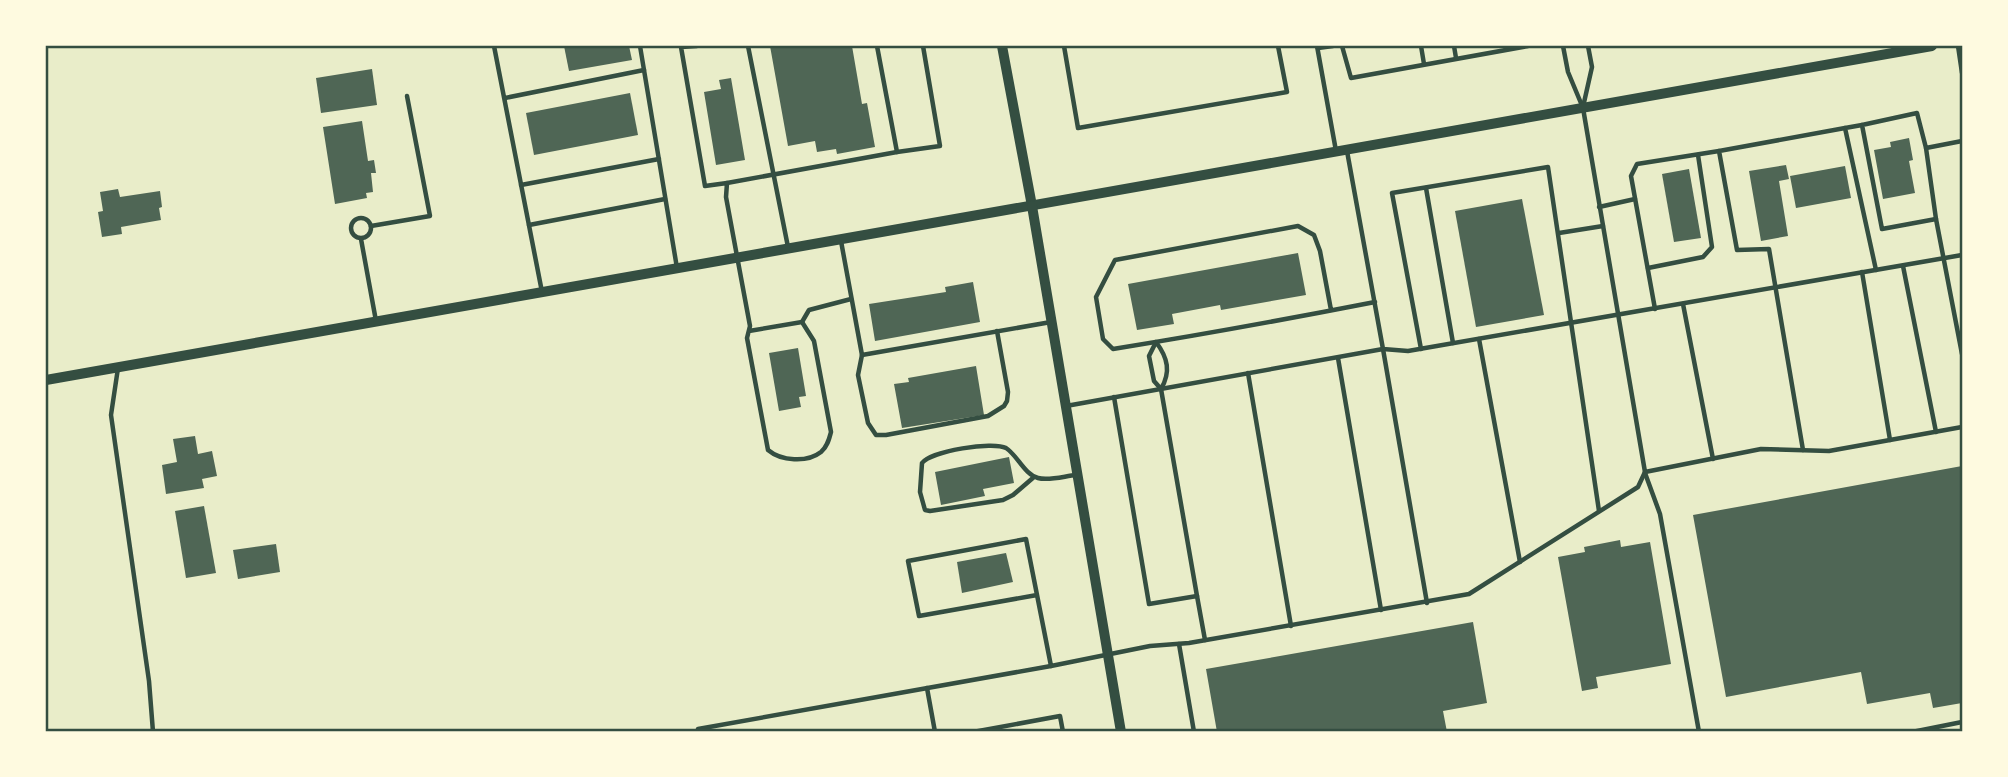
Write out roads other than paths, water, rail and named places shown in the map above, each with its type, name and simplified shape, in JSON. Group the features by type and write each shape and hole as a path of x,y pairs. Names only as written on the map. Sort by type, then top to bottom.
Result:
{"main road":[{"path":"1032,206 1121,732"}],"street":[{"path":"1004,46 1032,206"},
{"path":"46,380 1932,46"}],"lane":[{"path":"495,46 542,293"},
{"path":"640,46 677,269"},
{"path":"697,46 681,47 705,186 940,146 923,46"},
{"path":"748,46 772,176 789,249"},
{"path":"877,46 897,152"},
{"path":"1064,46 1077,128 1287,92 1278,46"},
{"path":"1333,46 1317,47 1375,302 1427,603"},
{"path":"1342,46 1351,78 1528,46"},
{"path":"1420,46 1424,64"},
{"path":"1454,46 1456,58"},
{"path":"1563,46 1568,72 1583,108 1645,472 1660,514 1699,732"},
{"path":"1583,108 1592,67 1588,46"},
{"path":"1958,46 1962,72"},
{"path":"505,98 644,70"},
{"path":"372,226 430,216 407,96"},
{"path":"1655,309 1631,176 1637,164 1917,113 1926,148 1936,219 1962,354"},
{"path":"1861,125 1882,229 1936,219"},
{"path":"1845,128 1876,270"},
{"path":"1926,148 1962,141"},
{"path":"1718,151 1737,250 1769,248 1803,450"},
{"path":"1648,268 1703,257 1712,247 1698,155"},
{"path":"521,184 659,159"},
{"path":"1421,349 1392,193 1548,167 1599,512"},
{"path":"727,183 726,197 749,331 747,338 768,450 785,459 819,454 827,445 831,432 814,341 802,321"},
{"path":"1426,188 1453,343"},
{"path":"529,225 665,199"},
{"path":"1600,207 1635,199"},
{"path":"361,239 352,234 350,227 353,221 365,218 372,226"},
{"path":"361,239 368,236 372,226"},
{"path":"1331,310 1314,234 1298,226 1115,260 1096,297 1102,339 1113,349 1156,342 1375,302"},
{"path":"1559,233 1603,226"},
{"path":"361,239 376,322"},
{"path":"840,240 862,355 858,375 868,423 876,435 983,417 1004,406 1008,392 997,331"},
{"path":"1066,406 1383,349 1421,349 1962,255"},
{"path":"1903,265 1936,432"},
{"path":"1862,272 1890,440"},
{"path":"802,321 808,310 851,299"},
{"path":"1683,304 1713,459"},
{"path":"749,331 802,321"},
{"path":"862,355 1051,322"},
{"path":"1479,339 1520,562"},
{"path":"1156,342 1149,356 1154,381 1161,389 1205,640"},
{"path":"1156,342 1164,353 1168,377 1161,389"},
{"path":"1338,358 1381,610"},
{"path":"118,367 111,415 145,655 153,732"},
{"path":"1248,373 1291,626"},
{"path":"1114,397 1149,604 1197,596"},
{"path":"1645,472 1762,449 1829,451 1962,427"},
{"path":"1034,477 1013,495 996,501 929,511 925,510 921,500 922,463 926,458 939,453 995,445 1004,447 1034,477 1042,479 1077,474"},
{"path":"698,729 1150,646 1291,626 1469,594 1638,487 1645,472"},
{"path":"1037,595 919,616 908,561 1026,539 1051,666"},
{"path":"1179,644 1194,732"},
{"path":"927,688 935,732"},
{"path":"973,732 1060,716 1063,732"},
{"path":"1912,732 1962,722"}]}
